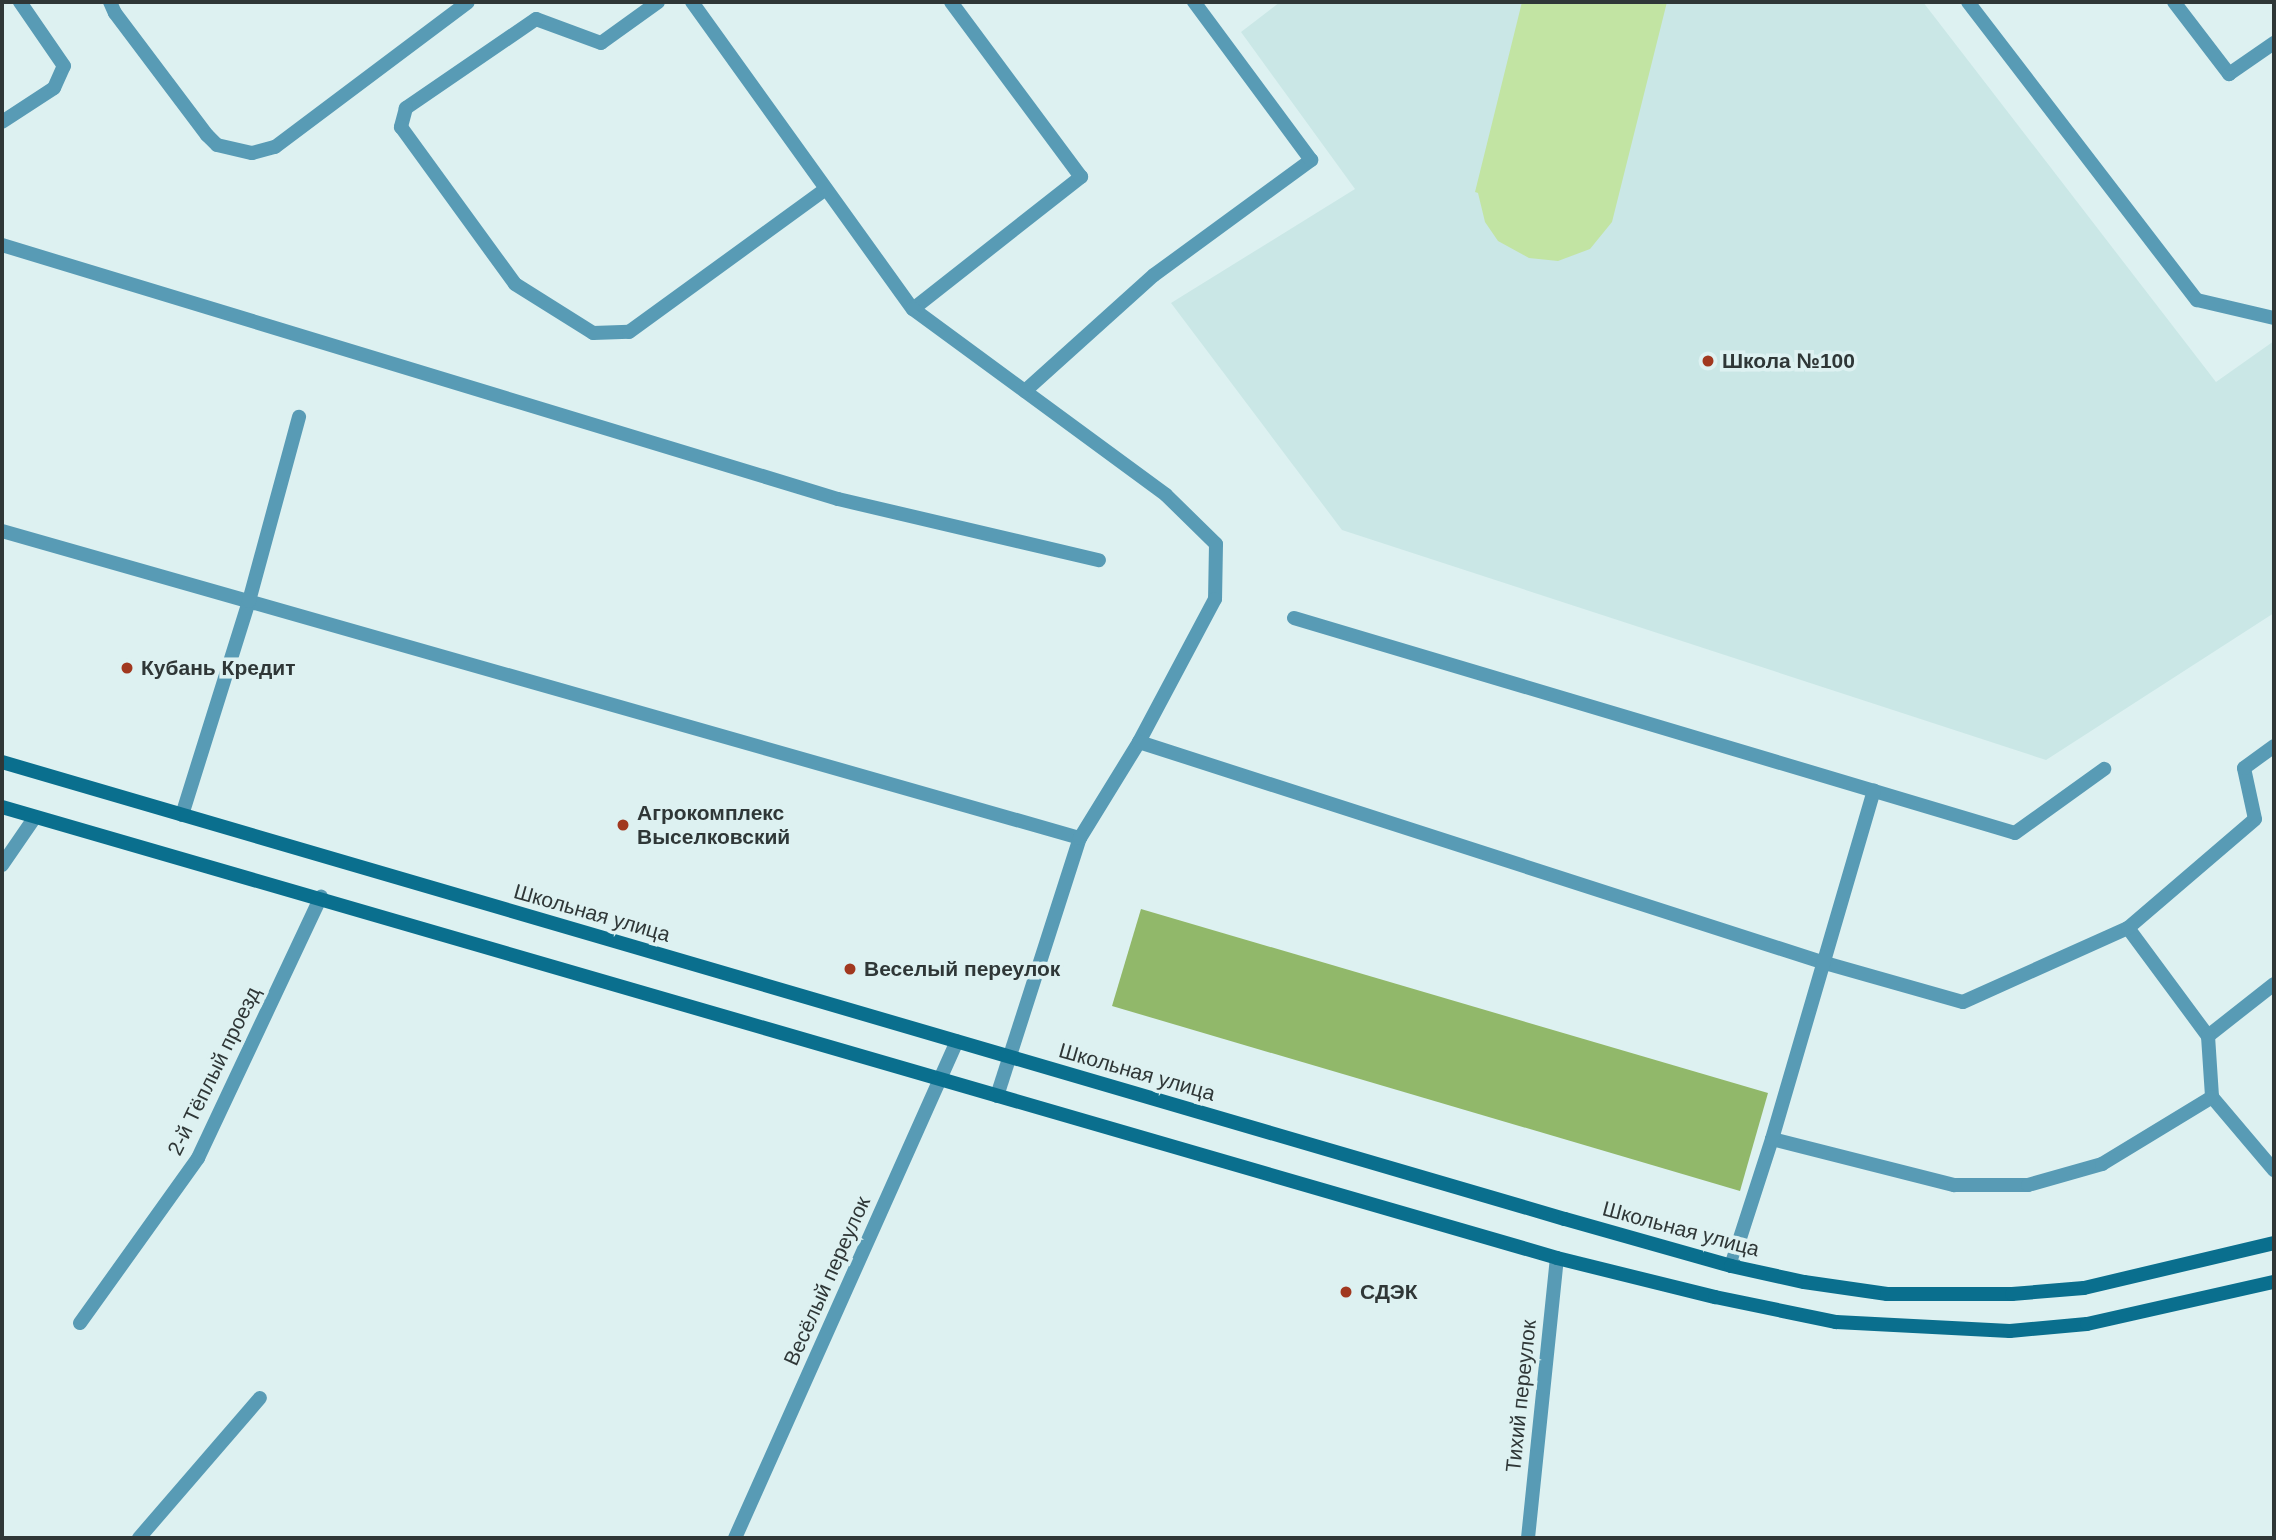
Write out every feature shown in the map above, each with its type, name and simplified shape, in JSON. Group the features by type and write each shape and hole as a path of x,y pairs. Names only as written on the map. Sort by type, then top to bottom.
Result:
{"main road":[{"name":"Школьная улица","path":"2,762 1731,1266 1804,1282 1887,1294 2012,1294 2084,1288 2274,1243"},
{"path":"2,807 321,897 1556,1258 1715,1297 1836,1322 1955,1331 2010,1331 2087,1324 2274,1282"}],"street":[{"path":"2,122 54,88 64,66 20,2"},
{"path":"110,2 115,13 207,135 217,145 252,153 275,147 468,2"},
{"path":"658,2 601,43 536,19 406,108 401,127 515,284 593,333 629,332 826,189"},
{"path":"692,2 913,309 1166,495 1216,544 1215,599 1139,742 1080,838 997,1096"},
{"path":"913,309 1081,177 951,2"},
{"path":"1025,391 1154,275 1311,160 1194,2"},
{"path":"1968,2 2197,300 2274,318"},
{"path":"2174,2 2229,74 2274,43"},
{"path":"2,245 838,499 1099,560"},
{"path":"182,815 249,601 299,417"},
{"path":"2,531 1080,838"},
{"path":"1294,618 2015,833 2104,769"},
{"path":"1139,742 1825,963 1963,1002 2128,928 2255,819 2244,768 2274,746"},
{"path":"1731,1266 1825,963 1874,791"},
{"path":"2,865 35,817"},
{"name":"2-й Тёплый проезд","path":"80,1323 198,1158 321,897"},
{"path":"2128,928 2208,1035 2212,1097 2274,1170"},
{"path":"2208,1035 2274,984"},
{"name":"Весёлый переулок","path":"735,1538 957,1041"},
{"path":"1772,1139 1954,1185 2028,1185 2102,1164 2212,1097"},
{"name":"Тихий переулок","path":"1528,1538 1556,1258"},
{"path":"139,1538 260,1398"}],"shaded area":[{"name":"Школа №100","path":"1280,2 1923,2 2216,382 2274,341 2274,613 2046,760 1342,530 1171,303 1355,189 1241,32"}],"green space":[{"path":"1522,2 1667,2 1612,222 1590,249 1558,261 1529,258 1498,241 1485,222 1478,193 1475,192"},
{"path":"1141,909 1768,1093 1740,1191 1112,1006"}],"place":[{"name":"Школа №100","path":"1708,361"},
{"name":"Кубань Кредит","path":"127,668"},
{"name":"Агрокомплекс Выселковский","path":"623,825"},
{"name":"Веселый переулок","path":"850,969"},
{"name":"СДЭК","path":"1346,1292"}]}
